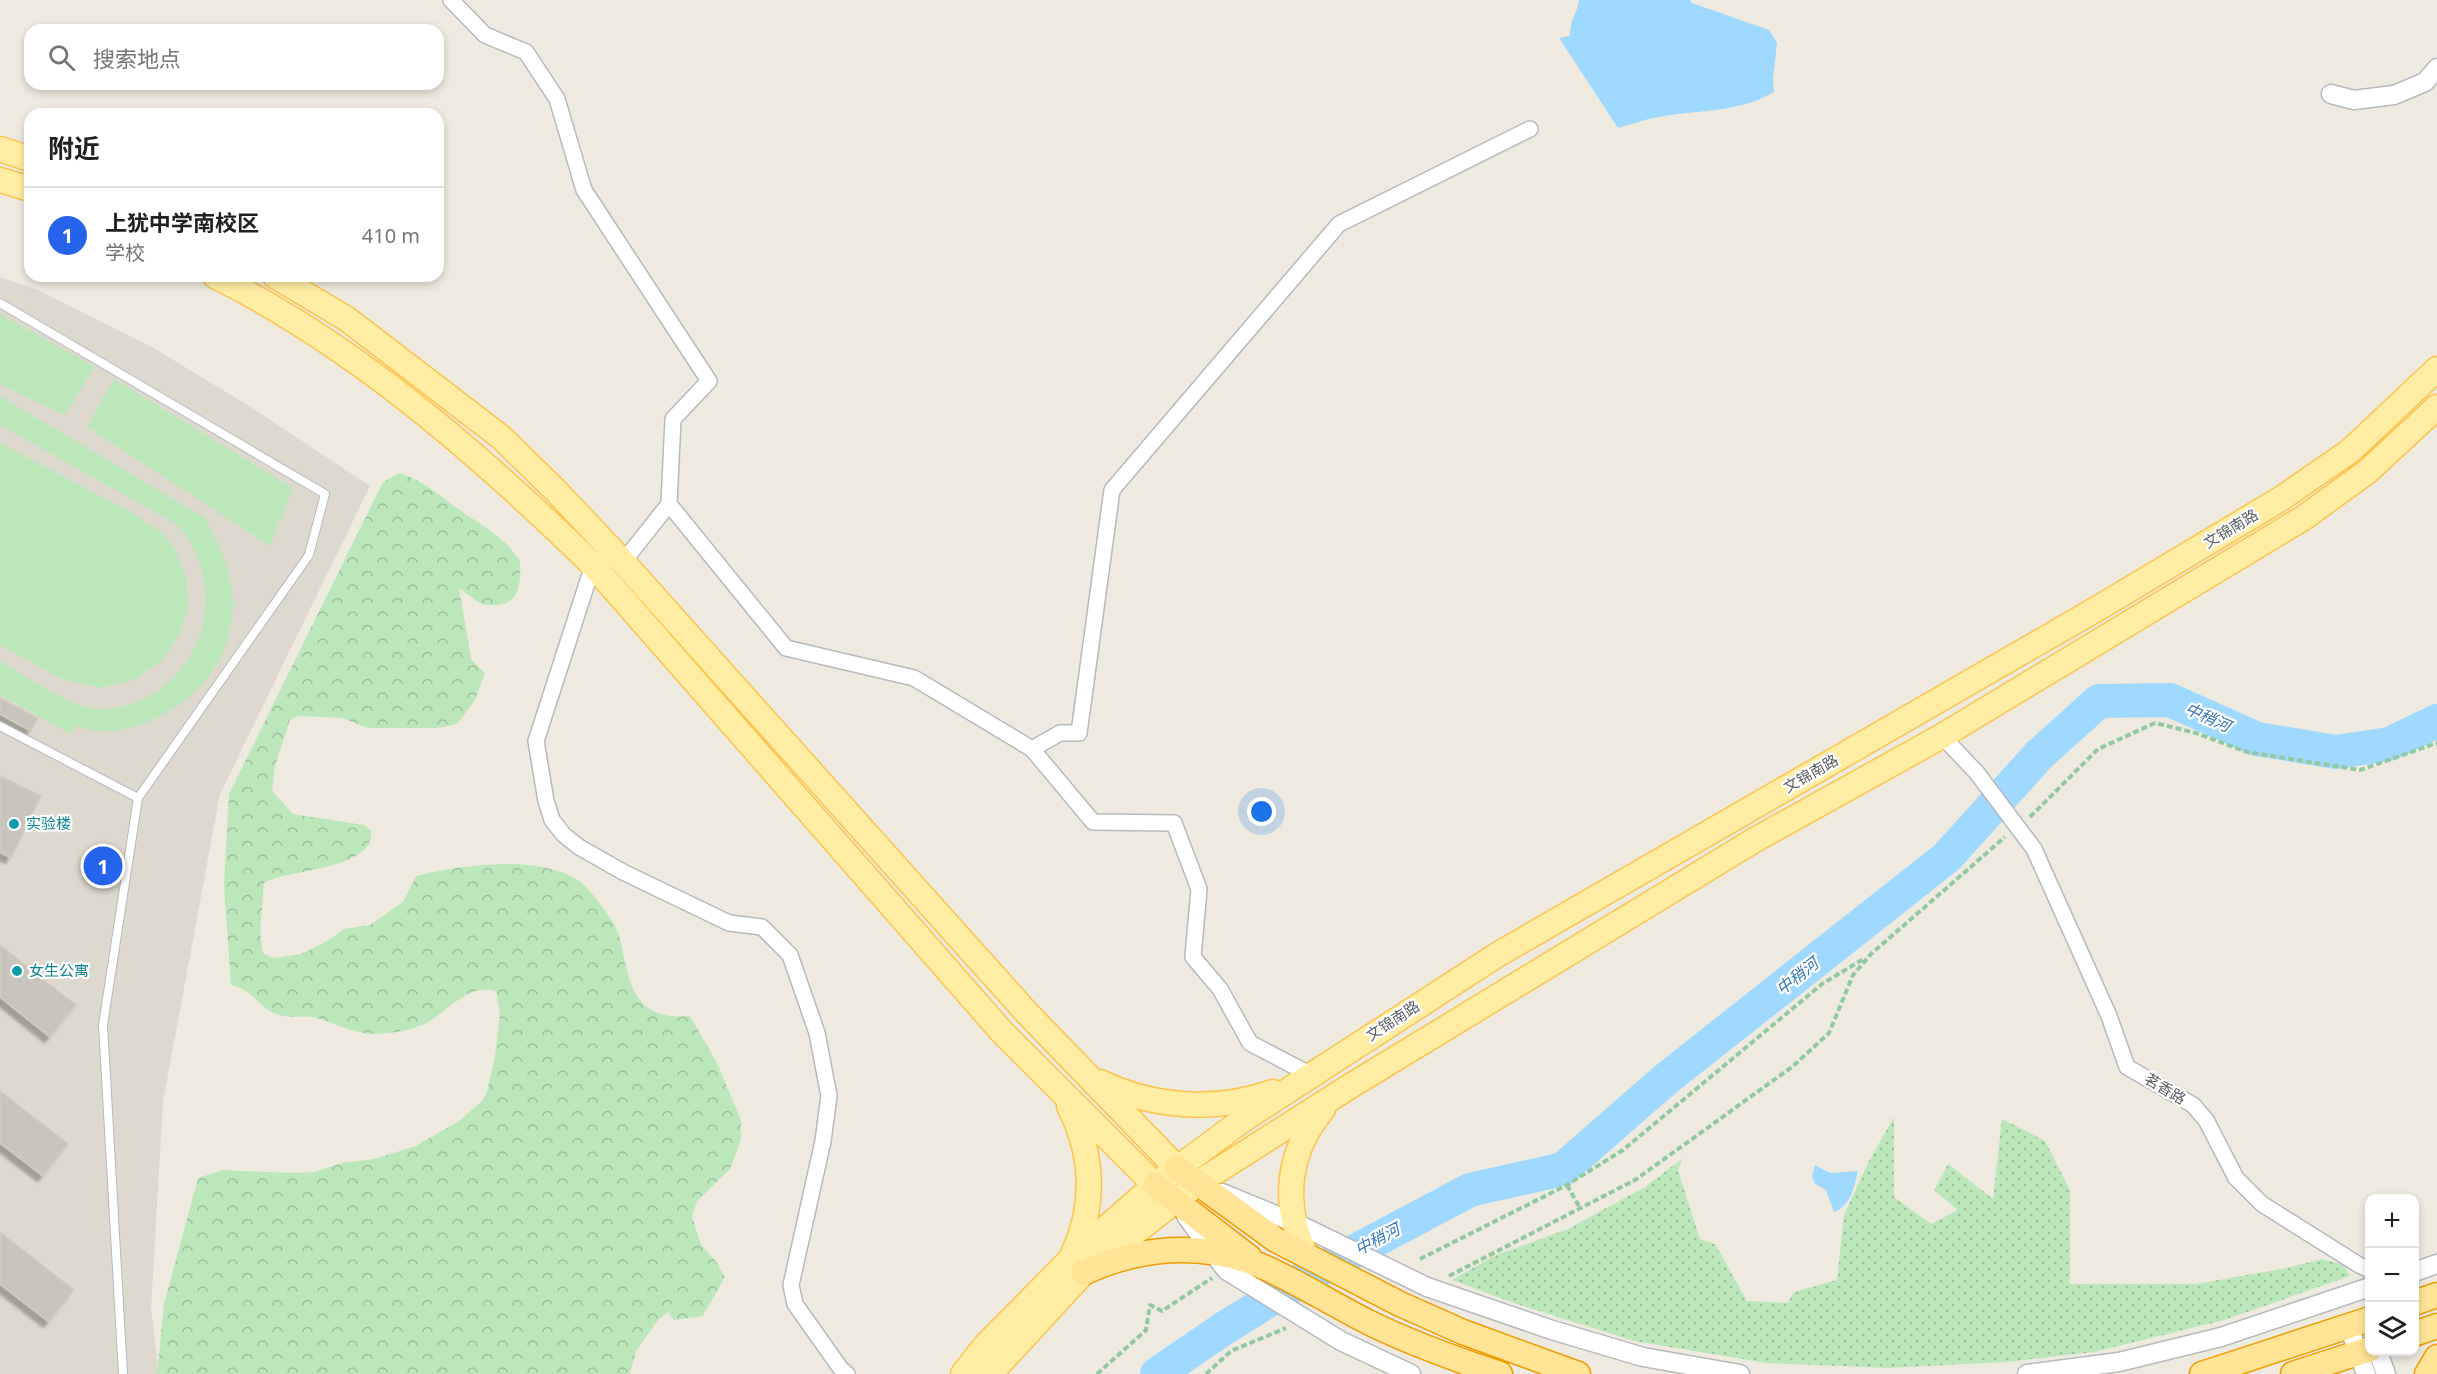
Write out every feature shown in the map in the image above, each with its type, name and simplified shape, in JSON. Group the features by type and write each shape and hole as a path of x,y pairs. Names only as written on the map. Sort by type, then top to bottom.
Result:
{"highway":[{"path":"1177,1168 1276,1240 1400,1304 1463,1332 1578,1374"},
{"path":"1155,1185 1261,1266 1370,1323 1453,1359 1500,1374"},
{"path":"1077,1266 1101,1264 1141,1253 1182,1249 1220,1261 1261,1266"},
{"path":"2418,1302 2437,1295"},
{"path":"2202,1374 2364,1324"},
{"path":"2419,1333 2437,1326"},
{"path":"2294,1374 2368,1357"}],"main road":[{"path":"0,149 24,157"},
{"path":"0,180 24,187"},
{"path":"225,282 321,339 408,401 481,460 593,565 1002,1032 1155,1185"},
{"path":"285,282 347,319 502,438 557,492 623,562 1018,1004 1177,1168"},
{"name":"文锦南路","path":"1077,1266 1155,1185 1244,1119 1497,955 2100,607 2282,498 2350,451 2437,369"},
{"name":"文锦南路","path":"1077,1266 1198,1183 1352,1085 1753,841 1942,736 2305,517 2368,471 2437,408"},
{"path":"1089,1077 1136,1096 1186,1105 1212,1104 1254,1097 1288,1086 1311,1075"},
{"path":"1305,1254 1290,1183 1298,1149 1314,1119 1338,1094 1352,1085"},
{"path":"990,1374 1077,1266 1079,1242 1088,1207 1089,1167 1079,1126 1058,1088"},
{"path":"963,1374 985,1346 1077,1266"}],"street":[{"path":"451,0 485,35 526,52 557,99 584,190 709,381 673,420 669,504 623,562"},
{"path":"2331,94 2354,100 2394,95 2425,82 2437,68"},
{"path":"1032,749 1060,733 1079,733 1112,490 1338,224 1530,129"},
{"path":"669,504 786,648 914,678 1032,749 1093,822 1174,823 1199,889 1193,957 1220,989 1250,1044 1311,1075"},
{"path":"593,565 536,741 546,801 552,820 564,835 579,847 623,872 729,923 762,927 790,955 817,1033 829,1096 823,1141 791,1285 795,1304 841,1369 847,1374"},
{"name":"茗香路","path":"1942,736 1977,773 2034,849 2109,1016 2127,1067 2193,1106 2206,1120 2236,1178 2262,1204 2365,1268"},
{"path":"1198,1183 1297,1223 1427,1287 1552,1330 1643,1357 1740,1374"},
{"path":"1174,1200 1220,1261 1341,1341 1411,1374"},
{"path":"2419,1271 2437,1264"},
{"path":"2026,1374 2119,1362 2221,1337 2365,1289"},
{"path":"2364,1324 2368,1357 2385,1374"}],"lane":[{"path":"0,303 325,494 309,555 138,798 104,1024 123,1374"},
{"path":"0,726 138,798"}],"path":[{"path":"1427,1287 1635,1180 1792,1067 1829,1033 1853,975 1871,954 2034,814 2098,749 2155,723 2196,733 2247,752 2360,770 2437,743"},
{"path":"1420,1259 1567,1185 1623,1150 1822,984 1871,954"},
{"path":"1567,1185 1580,1208"},
{"path":"1097,1374 1146,1330 1149,1305 1162,1311 1220,1261"},
{"path":"1206,1374 1231,1351 1306,1319"}],"shaded area":[{"path":"0,277 38,290 152,347 254,409 370,486 220,794 163,1102 151,1309 159,1374 0,1374"}],"green space":[{"path":"0,314 95,367 64,415 0,384"},
{"path":"114,379 293,488 270,546 87,427"},
{"path":"0,396 205,518 216,540 231,581 233,605 231,627 225,648 202,685 186,700 147,722 112,731 76,726 71,734 0,695 0,661 63,698 88,708 99,709 132,704 160,689 182,668 197,642 205,612 204,581 195,551 176,524 0,425"},
{"path":"0,443 131,512 161,532 174,547 185,574 188,606 179,635 162,660 134,680 101,688 62,679 0,645"},
{"path":"400,473 432,489 493,532 507,545 520,561 518,587 513,598 508,602 493,605 480,603 459,588 471,659 485,673 475,700 457,724 438,728 368,728 342,718 297,716 290,720 275,766 272,791 293,814 364,825 371,830 369,843 360,853 346,861 275,878 264,883 260,932 263,953 273,958 301,954 327,941 344,929 370,925 403,902 416,876 455,868 520,864 561,872 578,880 595,897 617,929 630,981 644,1004 655,1012 670,1016 690,1016 717,1063 741,1120 741,1140 730,1169 697,1201 692,1217 701,1245 715,1260 725,1277 703,1316 674,1320 668,1312 657,1321 636,1351 630,1374 157,1374 164,1304 198,1178 223,1170 314,1172 342,1163 374,1159 416,1146 459,1121 482,1101 487,1092 495,1056 500,1014 496,991 476,991 468,994 416,1028 375,1034 351,1030 313,1017 280,1015 269,1011 246,991 231,985 224,886 229,794 383,482"},
{"path":"1894,1117 1894,1197 1931,1224 1958,1210 1934,1190 1948,1164 1993,1199 2002,1119 2045,1141 2070,1190 2070,1284 2196,1284 2287,1268 2322,1259 2344,1265 2350,1276 2224,1320 2094,1352 2006,1362 1889,1368 1767,1363 1634,1341 1514,1303 1452,1280 1496,1255 1568,1229 1645,1187 1683,1158 1678,1170 1700,1239 1715,1244 1747,1301 1788,1303 1794,1292 1837,1280 1844,1215 1869,1161"}],"water":[{"path":"1579,0 1690,0 1692,3 1769,30 1777,43 1774,92 1761,99 1734,107 1658,117 1618,128 1559,38 1570,36"},
{"path":"1815,1165 1830,1173 1858,1171 1848,1201 1834,1212 1826,1190 1815,1184 1812,1176"}],"building":[{"path":"0,698 38,718 31,731 0,714"},
{"name":"实验楼","path":"0,776 41,796 11,858 0,852"},
{"name":"女生公寓","path":"0,945 76,1005 50,1037 0,997"},
{"path":"0,1091 68,1144 43,1176 0,1143"},
{"path":"0,1232 74,1290 49,1322 0,1284"}],"waterway":[{"name":"中稍河","path":"1157,1374 1223,1329 1308,1276 1470,1190 1563,1169 1666,1079 1947,857 2039,755 2099,701 2170,700 2257,739 2336,752 2389,744 2437,721"}],"place":[{"name":"实验楼","path":"14,824"},
{"name":"上犹中学南校区","path":"103,866"},
{"name":"女生公寓","path":"17,971"}]}
